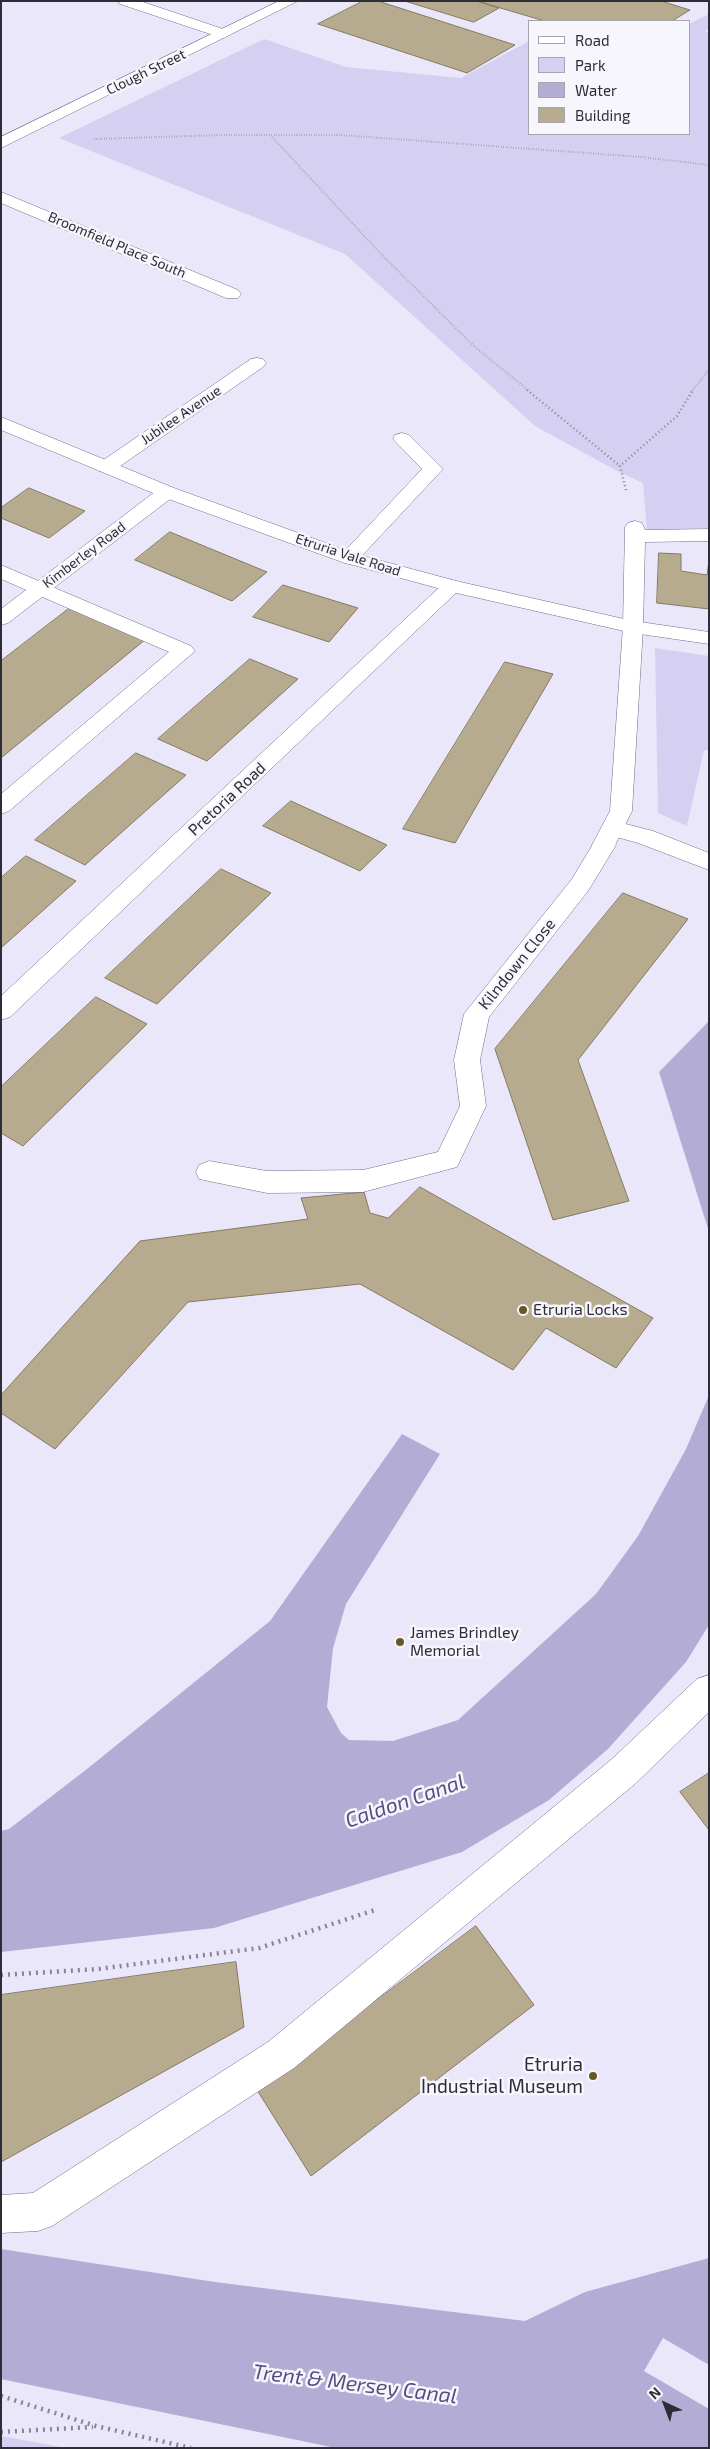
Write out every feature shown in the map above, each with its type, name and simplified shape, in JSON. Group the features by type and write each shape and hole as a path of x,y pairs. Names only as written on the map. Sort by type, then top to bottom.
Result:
{"street":[{"path":"125,1 224,34"},
{"name":"Clough Street","path":"1,143 290,1"},
{"name":"Broomfield Place South","path":"1,197 232,294"},
{"name":"Jubilee Avenue","path":"106,467 257,363"},
{"name":"Etruria Vale Road","path":"1,423 168,492 349,558 452,586 633,627 709,638"},
{"path":"349,558 433,469 402,439"},
{"name":"Kimberley Road","path":"1,619 168,492"},
{"path":"635,532 709,535"},
{"name":"Kilndown Close","path":"209,1172 267,1182 364,1181 448,1160 473,1106 467,1060 477,1014 580,885 609,837 621,811 633,627 635,532"},
{"path":"1,571 184,652 1,806"},
{"name":"Pretoria Road","path":"1,1011 452,586"},
{"path":"609,837 645,837 709,862"},
{"path":"1,2214 38,2212 281,2055 624,1771 709,1690"}],"path":[{"path":"42,123 76,139 145,139 223,135 272,137 341,135 641,157 709,165"},
{"path":"272,137 384,258 475,347 620,466 635,532"},
{"path":"620,466 677,416 698,382 709,370"},
{"path":"1,1975 98,1969 258,1948 381,1908"},
{"path":"1,2396 96,2426 191,2448"},
{"path":"1,2432 96,2426"}],"green space":[{"path":"709,14 709,29 705,31 709,33 709,528 647,530 643,483 615,470 535,426 345,254 59,138 264,39 346,67 461,78 528,42 528,135 690,135 690,24"},
{"path":"655,648 709,656 709,750 704,750 687,826 658,813"},
{"path":"1,2436 67,2448 1,2448"}],"water":[{"path":"709,1021 709,1232 659,1072"},
{"name":"Caldon Canal","path":"709,1395 709,1625 686,1662 608,1749 549,1800 462,1852 214,1928 1,1952 1,1831 9,1829 87,1769 270,1621 402,1434 440,1454 346,1604 333,1648 327,1707 341,1733 349,1740 393,1741 458,1720 596,1594 638,1536 686,1449"},
{"name":"Trent & Mersey Canal","path":"1,2249 215,2282 525,2321 585,2292 709,2258 709,2365 663,2338 644,2371 709,2409 709,2448 336,2448 1,2379"}],"building":[{"path":"363,1 378,1 515,45 467,73 318,24"},
{"path":"405,1 477,1 499,8 474,22"},
{"path":"477,1 661,1 690,10 674,20 542,20"},
{"path":"29,488 85,511 49,538 1,518 1,508"},
{"path":"170,532 267,572 232,601 135,560"},
{"path":"659,553 681,554 681,571 707,575 709,561 709,609 657,603"},
{"path":"283,585 358,608 329,642 253,617"},
{"path":"71,607 146,639 1,758 1,661"},
{"path":"250,659 298,679 207,761 158,739"},
{"path":"505,662 553,674 455,843 403,829"},
{"path":"136,753 186,775 85,865 35,840"},
{"path":"291,801 387,845 360,871 263,826"},
{"path":"26,856 76,881 1,948 1,878"},
{"path":"221,869 271,893 157,1004 105,978"},
{"path":"623,893 688,919 578,1060 629,1201 553,1220 495,1049"},
{"path":"96,997 147,1024 23,1146 1,1133 1,1087"},
{"name":"Etruria Locks","path":"420,1187 653,1318 616,1368 546,1328 513,1370 360,1284 188,1302 55,1449 1,1413 1,1395 140,1241 308,1219 301,1198 364,1192 370,1213 388,1218"},
{"path":"709,1773 709,1830 680,1792"},
{"path":"476,1926 534,2005 311,2176 257,2090"},
{"path":"236,1962 244,2027 1,2162 1,1995"}],"place":[{"name":"Etruria Locks","path":"523,1310"},
{"name":"James Brindley Memorial","path":"400,1642"},
{"name":"Etruria Industrial Museum","path":"593,2076"}]}
